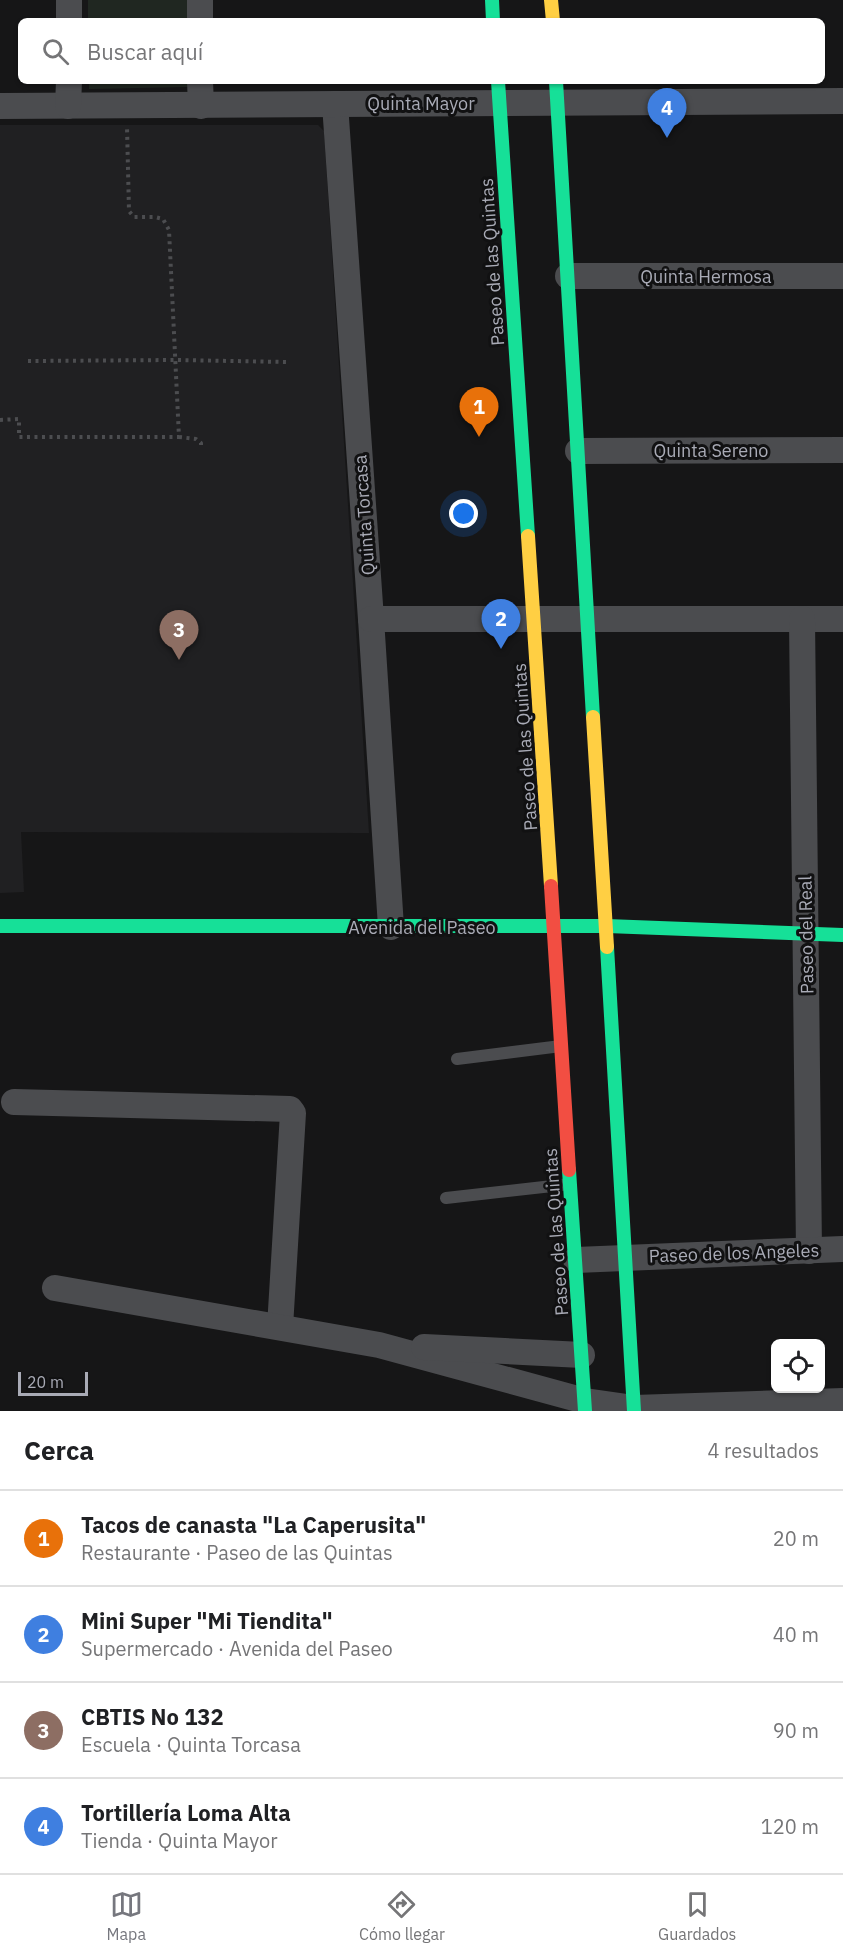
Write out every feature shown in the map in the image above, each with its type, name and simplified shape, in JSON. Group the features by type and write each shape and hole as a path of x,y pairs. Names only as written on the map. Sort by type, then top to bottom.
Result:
{"main road":[{"path":"492,0 494,18"},
{"path":"551,0 553,18"},
{"name":"Paseo de las Quintas","path":"498,92 585,1406"},
{"path":"557,92 634,1409"},
{"name":"Avenida del Paseo","path":"0,926 607,926 843,935"}],"street":[{"path":"69,0 69,18"},
{"path":"200,0 200,18"},
{"name":"Quinta Mayor","path":"0,106 68,93 126,105 200,93 335,104 498,92 843,101"},
{"name":"Quinta Torcasa","path":"335,104 372,619 391,927"},
{"name":"Quinta Hermosa","path":"568,276 843,276"},
{"name":"Quinta Sereno","path":"578,451 843,450"},
{"path":"372,619 843,619"},
{"name":"Paseo del Real","path":"802,619 809,1251"},
{"path":"14,1102 290,1109 293,1113 280,1327"},
{"name":"Paseo de los Angeles","path":"576,1260 843,1250"},
{"path":"55,1288 379,1345 585,1406 634,1409 843,1401"},
{"path":"379,1345 582,1355"}],"lane":[{"path":"457,1059 562,1046"},
{"path":"446,1198 571,1184"}],"path":[{"path":"126,105 129,210 134,218 163,219 169,230 179,437"},
{"path":"27,361 288,362"},
{"path":"0,420 19,420 19,437 179,437 196,439 201,443 201,449"}],"shaded area":[{"path":"88,0 187,0 187,18 88,18"},
{"path":"89,84 188,84 188,87 89,89"},
{"path":"0,125 318,125 324,131 369,833 21,832 24,892 0,893"}],"traffic: fast":[{"path":"492,0 493,18"},
{"path":"498,84 528,536"},
{"path":"556,84 593,717"},
{"path":"0,926 607,926 843,935"},
{"path":"607,947 634,1411"},
{"path":"569,1170 585,1411"}],"traffic: slow":[{"path":"551,0 553,18"},
{"path":"528,536 551,886"},
{"path":"593,717 607,947"}],"traffic: jam":[{"path":"551,886 569,1170"}],"place":[{"name":"Tortillería Loma Alta","path":"667,138"},
{"name":"Tacos de canasta \"La Caperusita\"","path":"479,437"},
{"name":"Mini Super \"Mi Tiendita\"","path":"501,649"},
{"name":"CBTIS No 132","path":"179,660"}]}
